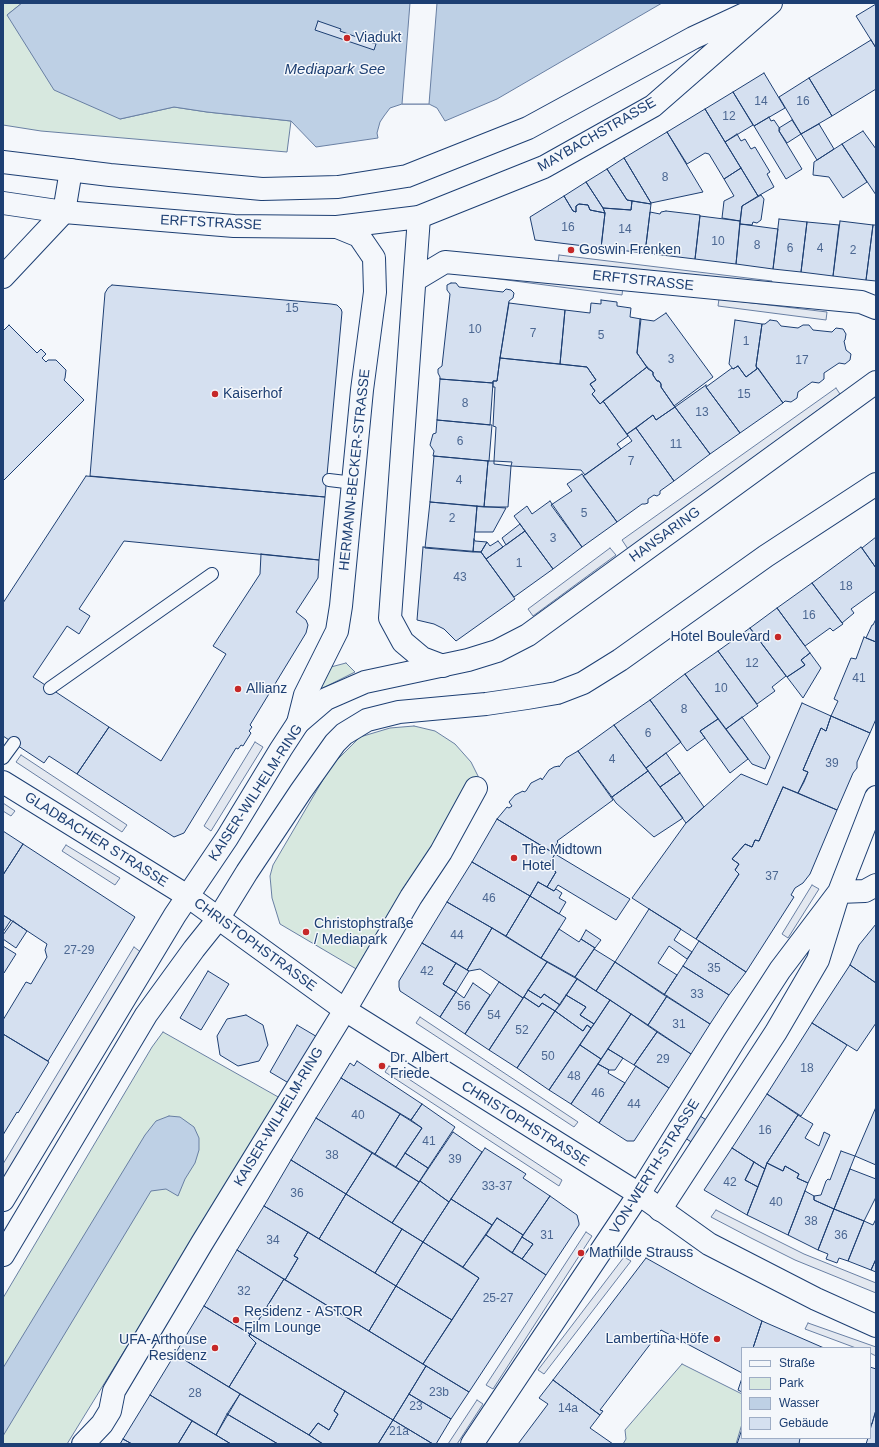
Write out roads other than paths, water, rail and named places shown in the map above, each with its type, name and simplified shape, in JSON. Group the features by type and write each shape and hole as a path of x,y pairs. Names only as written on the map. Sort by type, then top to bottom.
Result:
{"street":[{"name":"MAYBACHSTRASSE","path":"71,170 262,189 338,188 407,176 528,128 693,38 770,3"},
{"name":"MAYBACHSTRASSE","path":"419,216 544,167 653,106 770,3"},
{"path":"3,162 71,170 64,212 3,277"},
{"name":"ERFTSTRASSE","path":"3,203 64,212 234,226 338,227 419,216"},
{"path":"419,216 390,618 403,642 422,658 443,666"},
{"name":"HERMANN-BECKER-STRASSE","path":"298,723 305,695 337,631 354,483 362,390 375,292 374,258 359,236 338,227"},
{"name":"ERFTSTRASSE","path":"415,280 445,262 861,302 876,308"},
{"name":"HANSARING","path":"443,666 497,651 528,635 876,382"},
{"path":"3,1255 146,1015 218,919 300,790 335,743 344,734 367,720 399,712 486,704 542,696 557,693 583,683 620,660 766,556 876,484"},
{"name":"KAISER-WILHELM-RING","path":"3,1200 175,915 189,897 228,838 298,723 326,699 365,682 443,666"},
{"name":"GLADBACHER STRASSE","path":"3,782 189,897"},
{"name":"KAISER-WILHELM-RING","path":"83,1444 106,1418 110,1411 114,1391 202,1243 345,1010 411,897 441,852 476,788"},
{"name":"VON-WERTH-STRASSE","path":"660,1210 776,1032 818,960 839,892 876,797"},
{"path":"839,892 865,891 876,885"},
{"name":"VON-WERTH-STRASSE","path":"472,1444 639,1194 734,1040 780,970 839,892"},
{"name":"CHRISTOPHSTRASSE","path":"189,897 345,1010 639,1194 709,1244 816,1299 876,1326"}],"lane":[{"path":"329,480 354,483"},
{"path":"50,688 212,574"},
{"path":"3,758 14,743"}],"water":[{"name":"Mediapark See","path":"22,3 662,3 497,99 445,121 437,108 429,104 402,104 390,108 384,116 380,122 377,133 378,138 316,147 291,121 174,107 120,119 54,90 7,15"},
{"path":"169,1116 180,1117 194,1127 199,1138 199,1150 195,1163 185,1179 178,1196 166,1189 151,1191 3,1436 3,1368 145,1135 156,1121"}],"place":[{"name":"Viadukt","path":"347,38"},
{"name":"Goswin Frenken","path":"571,250"},
{"name":"Kaiserhof","path":"215,394"},
{"name":"Hotel Boulevard","path":"778,637"},
{"name":"Allianz","path":"238,689"},
{"name":"The Midtown Hotel","path":"514,858"},
{"name":"Christophstraße / Mediapark","path":"306,932"},
{"name":"Dr. Albert Friede","path":"382,1066"},
{"name":"Mathilde Strauss","path":"581,1253"},
{"name":"Residenz - ASTOR Film Lounge","path":"236,1320"},
{"name":"Lambertina Höfe","path":"717,1339"},
{"name":"UFA-Arthouse Residenz","path":"215,1348"}]}
